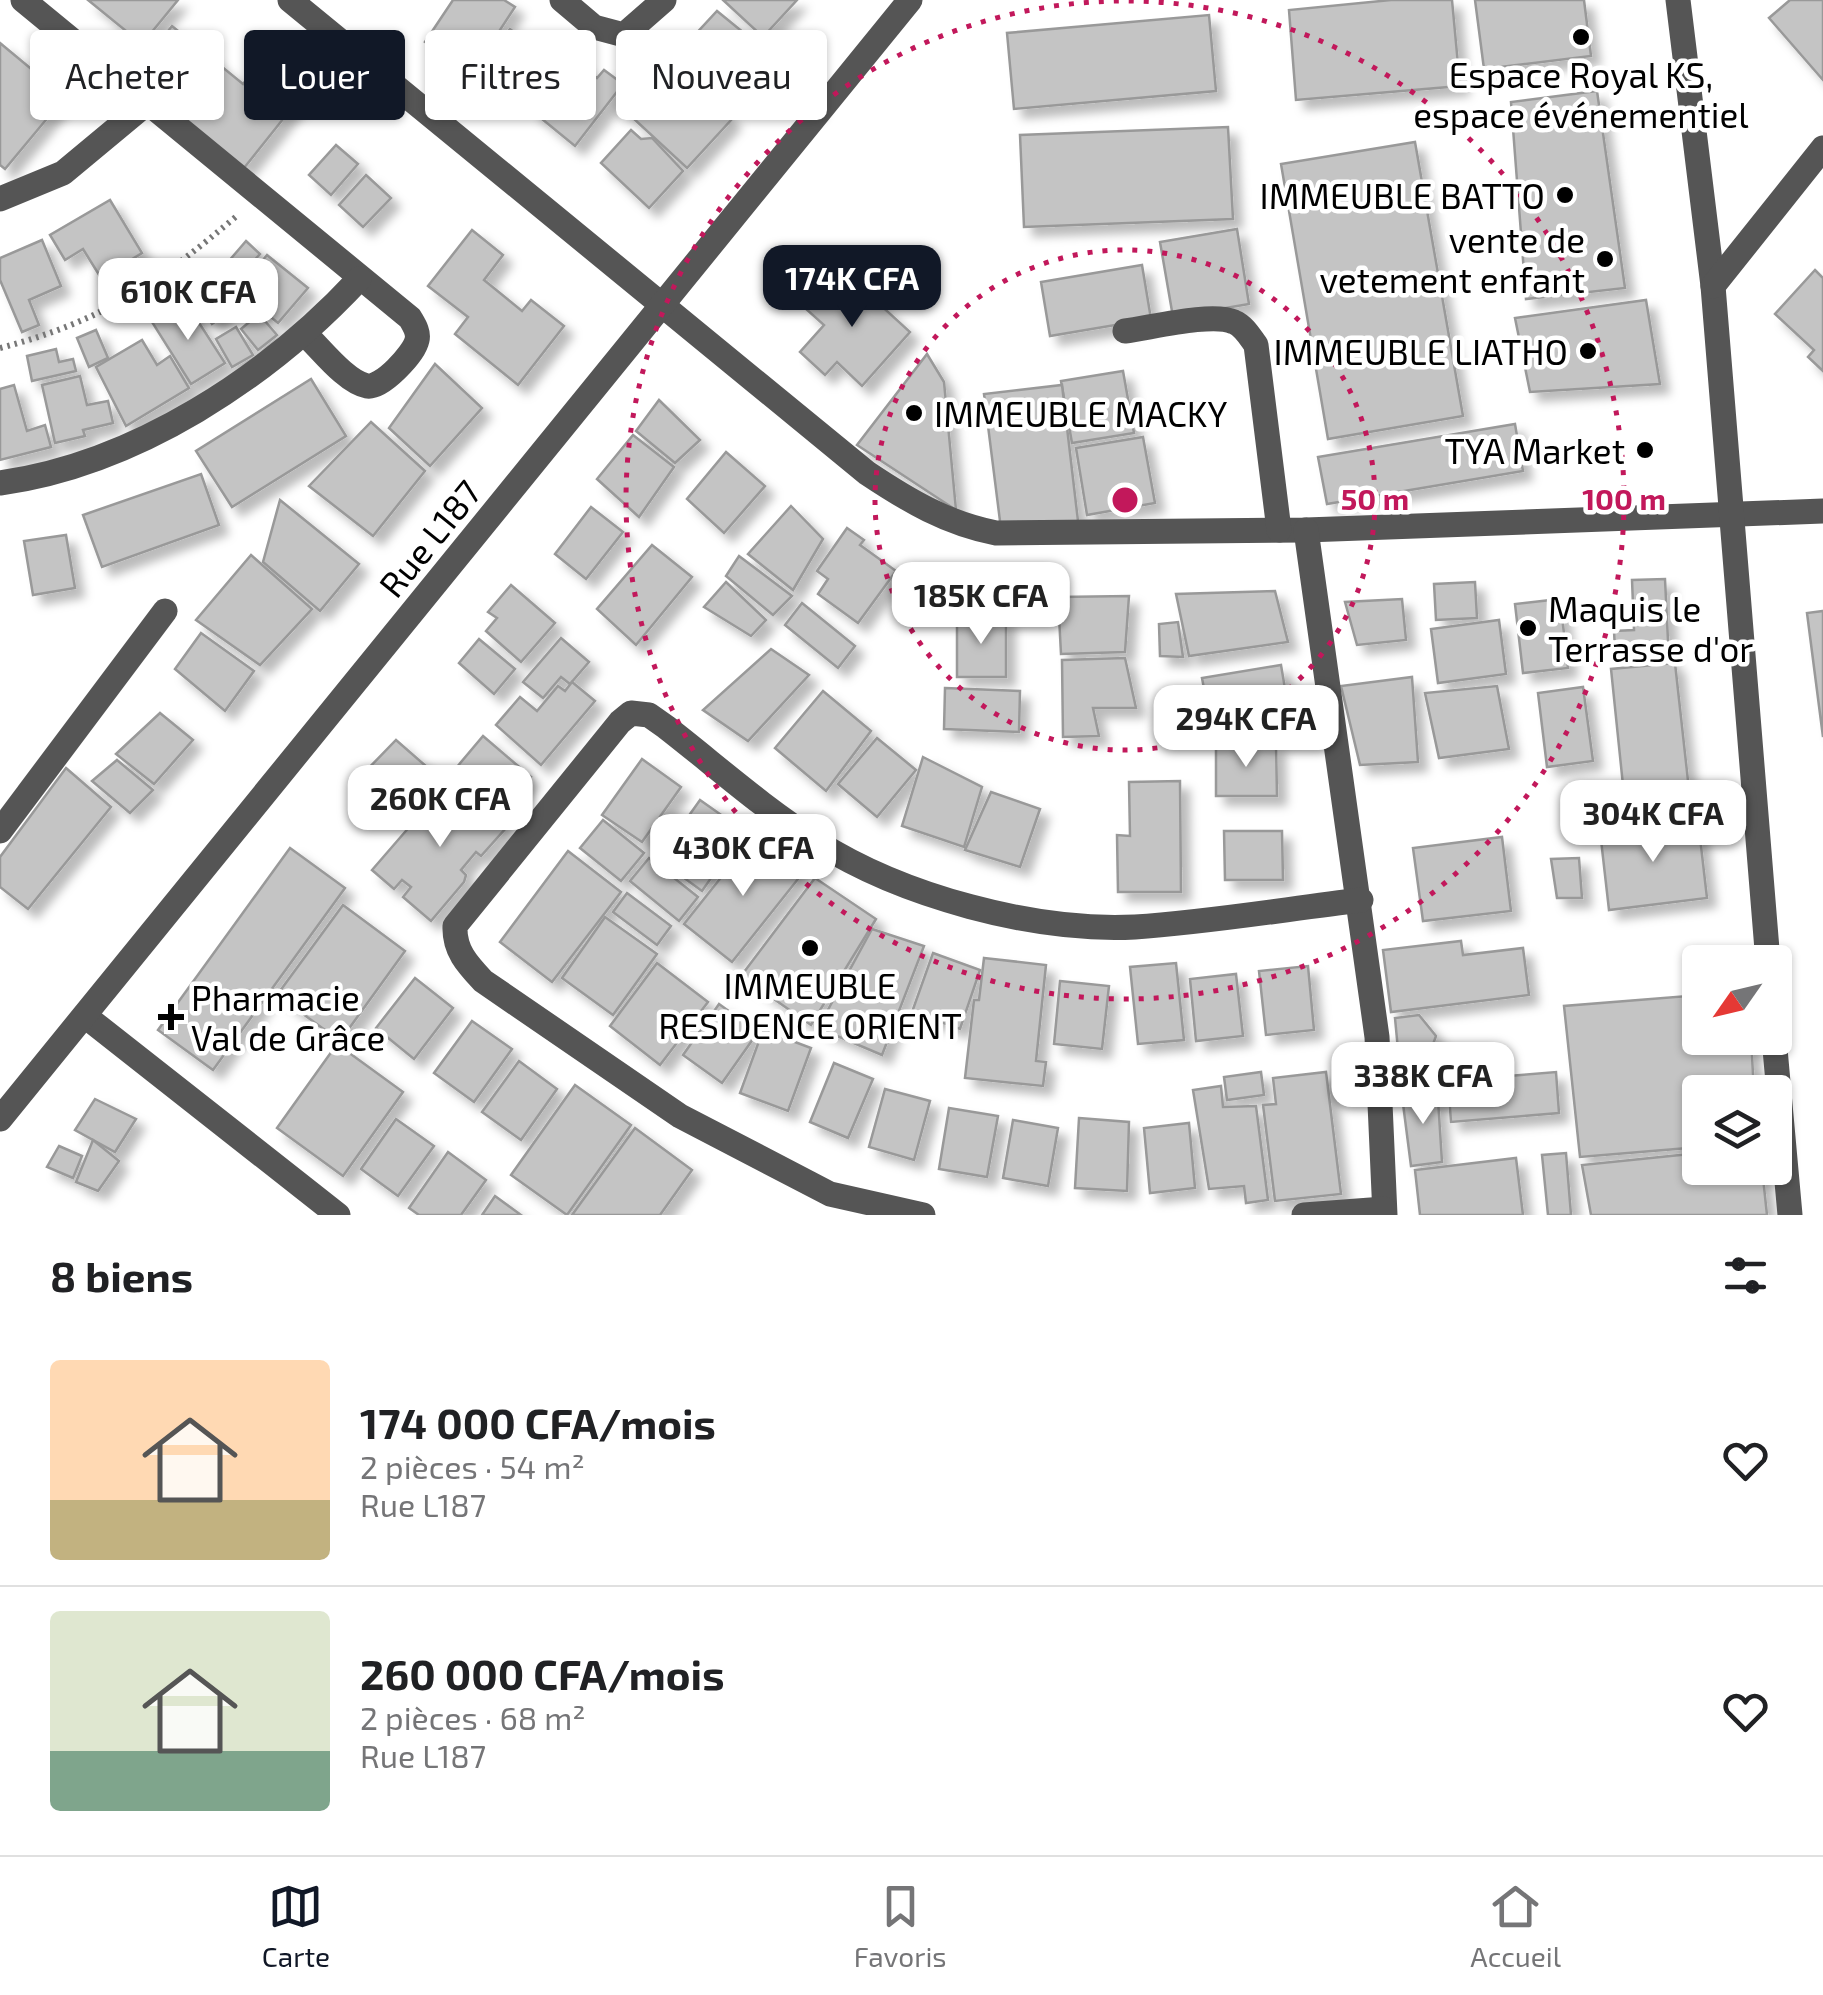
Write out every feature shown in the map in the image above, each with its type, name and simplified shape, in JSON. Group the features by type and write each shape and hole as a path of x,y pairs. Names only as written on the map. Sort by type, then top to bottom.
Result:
{"street":[{"path":"23,0 58,30"},
{"path":"290,0 867,473 912,504 958,525 996,532 1306,530 1823,511"},
{"path":"562,0 594,27 624,35 664,0"},
{"name":"Rue L187","path":"0,1119 910,0"},
{"path":"1678,0 1713,286 1767,945"},
{"path":"0,199 62,173 127,120"},
{"path":"165,120 410,318 418,335 416,345 380,385 359,383 306,335"},
{"path":"1713,286 1823,148"},
{"path":"0,483 100,456 230,388 306,335 360,279"},
{"path":"1124,331 1220,318 1236,322 1245,330 1256,345 1279,530"},
{"path":"1304,1215 1384,1212 1377,1037 1361,900 1306,530"},
{"path":"0,831 165,611"},
{"path":"923,1215 830,1194 680,1116 483,981 465,962 454,940 455,926 631,713 649,716 666,727 817,843 907,886 1022,919 1070,926 1135,927 1361,900"},
{"path":"85,1016 338,1215"},
{"path":"1776,1055 1790,1215"}],"path":[{"path":"0,348 115,308 185,260 259,197"}],"building":[{"path":"88,0 178,0 153,30 125,30"},
{"path":"453,0 504,0 515,7 500,30 433,30"},
{"path":"723,0 797,0 769,30 755,30"},
{"path":"1391,0 1452,0 1460,86 1296,100 1289,10"},
{"path":"1475,0 1584,0 1591,56 1484,69"},
{"path":"1790,0 1823,0 1823,80 1769,18"},
{"path":"717,11 740,30 699,30"},
{"path":"1209,15 1216,91 1014,109 1007,33"},
{"path":"0,43 30,68 30,120 46,120 5,169 0,165"},
{"path":"224,68 244,83 244,120 282,120 244,168 184,120 224,120"},
{"path":"604,70 616,79 616,93 596,119 596,77"},
{"name":"IMMEUBLE BATTO","path":"1597,91 1625,288 1526,299 1511,102"},
{"path":"543,120 595,120 575,146"},
{"path":"635,120 731,120 687,168"},
{"path":"1228,127 1233,219 1024,227 1020,135"},
{"path":"631,130 641,139 652,138 683,171 649,208 601,163"},
{"path":"1415,142 1463,416 1328,439 1281,164"},
{"path":"336,145 358,164 331,195 309,175"},
{"path":"366,175 391,198 363,227 339,205"},
{"path":"110,200 142,253 101,278 83,249 65,260 50,235"},
{"path":"1237,229 1249,304 1173,317 1160,242"},
{"path":"472,230 503,255 484,280 522,311 531,300 564,326 518,385 455,334 468,317 428,286"},
{"path":"42,240 61,286 29,300 39,325 22,332 0,280 0,258"},
{"path":"246,241 260,254 229,288 216,276"},
{"path":"267,255 308,288 278,323 238,290"},
{"path":"1142,265 1151,319 1050,336 1041,282"},
{"path":"841,269 910,332 862,386 837,362 825,375 800,352 824,325 806,309"},
{"path":"1815,270 1823,278 1823,371 1808,357 1814,350 1775,314"},
{"path":"209,292 225,315 212,324 197,301"},
{"name":"IMMEUBLE LIATHO","path":"1646,300 1660,384 1530,392 1515,318"},
{"path":"185,301 225,363 191,384 152,322"},
{"path":"259,314 277,335 258,350 241,329"},
{"path":"236,327 253,355 232,367 216,339"},
{"path":"96,330 108,358 89,367 77,338"},
{"path":"142,340 157,365 170,356 189,388 126,426 96,367"},
{"path":"56,349 59,362 73,359 76,371 32,381 27,356"},
{"name":"IMMEUBLE MACKY","path":"927,354 944,382 956,510 857,445"},
{"path":"435,364 482,408 430,466 389,428"},
{"path":"1123,371 1134,433 1072,443 1061,381"},
{"path":"80,376 87,405 108,401 113,423 83,430 85,436 55,443 42,385"},
{"path":"311,379 346,436 232,507 196,451"},
{"path":"14,385 27,431 45,425 51,447 0,460 0,389"},
{"path":"1062,385 1078,521 1001,529 984,394"},
{"path":"659,400 700,440 675,463 636,431"},
{"path":"371,422 425,471 373,536 309,486"},
{"path":"1515,424 1523,471 1327,504 1318,457"},
{"path":"633,435 674,467 639,517 597,479"},
{"path":"1143,437 1155,503 1087,515 1076,448"},
{"path":"726,452 765,486 724,533 687,499"},
{"path":"201,474 219,525 102,567 83,515"},
{"path":"280,500 359,564 320,611 263,562"},
{"path":"791,506 823,539 793,590 748,554"},
{"path":"591,507 623,532 586,579 555,554"},
{"path":"847,528 864,540 860,545 896,571 858,623 818,594 828,579 817,571"},
{"path":"66,535 75,588 33,595 24,541"},
{"path":"652,545 692,577 636,645 597,609"},
{"path":"251,555 312,609 260,665 196,620"},
{"path":"739,556 792,596 773,615 726,576"},
{"path":"1665,579 1669,661 1632,663 1632,650 1615,650 1614,631 1634,630 1632,580"},
{"path":"726,582 766,620 751,636 704,607"},
{"path":"1475,582 1477,618 1436,620 1434,584"},
{"path":"511,585 555,623 521,662 486,631 497,618 488,612"},
{"path":"1275,591 1288,642 1189,656 1176,594"},
{"path":"1129,596 1125,652 1061,654 1058,597"},
{"path":"1402,599 1406,640 1357,645 1345,602"},
{"path":"1560,599 1568,668 1523,673 1515,604"},
{"path":"802,603 855,646 838,668 785,625"},
{"path":"1823,611 1823,737 1807,613"},
{"path":"957,617 1006,617 1006,677 957,677"},
{"path":"1499,620 1506,674 1438,683 1431,629"},
{"path":"1178,622 1183,657 1160,656 1159,624"},
{"path":"201,633 254,671 225,711 175,669"},
{"path":"561,638 589,662 570,684 561,677 543,698 523,682"},
{"path":"479,639 515,669 494,694 459,663"},
{"path":"771,649 809,675 748,741 703,710"},
{"path":"1125,658 1136,708 1093,708 1099,736 1063,737 1062,660"},
{"path":"1675,663 1692,817 1627,824 1611,669"},
{"path":"1281,665 1292,730 1269,734 1266,717 1211,726 1202,678"},
{"path":"1412,677 1418,762 1360,765 1341,686"},
{"path":"572,682 595,701 541,765 496,725 520,697 537,711 558,686 565,691"},
{"path":"1497,686 1509,749 1439,758 1425,693"},
{"path":"1583,687 1593,761 1547,767 1538,693"},
{"path":"945,688 1020,691 1019,732 944,729"},
{"path":"823,691 871,731 826,791 775,748"},
{"path":"160,713 193,740 154,784 116,754"},
{"path":"483,736 531,777 499,815 451,774"},
{"path":"877,738 916,770 877,817 838,784"},
{"path":"396,740 443,781 412,818 362,775"},
{"path":"1216,744 1276,744 1277,796 1216,796"},
{"path":"923,757 982,787 964,847 902,826"},
{"path":"642,759 681,787 642,842 602,815"},
{"path":"117,760 153,790 130,813 92,781"},
{"path":"66,768 111,807 28,909 0,887 0,857"},
{"path":"450,779 506,828 481,856 476,852 461,870 466,875 464,882 431,921 403,897 411,887 402,880 394,889 372,870 418,817 428,826 440,811 431,803"},
{"path":"1180,781 1181,892 1118,892 1117,835 1130,836 1129,782"},
{"path":"991,792 1040,809 1020,867 965,850"},
{"path":"700,800 744,831 702,891 658,859"},
{"path":"603,820 644,853 621,881 580,848"},
{"path":"1698,820 1707,898 1609,910 1600,831"},
{"path":"1224,831 1282,831 1283,880 1225,880"},
{"path":"754,836 802,874 732,962 684,924"},
{"path":"1502,837 1511,911 1423,921 1413,848"},
{"path":"290,848 345,888 213,1070 158,1030"},
{"path":"568,851 621,892 552,982 500,942"},
{"path":"649,858 698,897 679,921 630,881"},
{"path":"1579,858 1582,898 1557,898 1551,859"},
{"name":"IMMEUBLE RESIDENCE ORIENT","path":"815,878 876,919 811,1025 741,976"},
{"path":"627,893 671,926 657,945 613,912"},
{"path":"343,905 405,951 340,1041 277,995"},
{"path":"605,917 657,954 613,1015 562,978"},
{"path":"872,929 924,946 882,1055 818,1028"},
{"path":"1461,941 1463,955 1523,948 1529,995 1391,1012 1383,950"},
{"path":"933,953 980,970 960,1029 912,1012"},
{"path":"984,958 1046,965 1036,1061 1046,1062 1043,1086 965,1078 974,1000 979,1000"},
{"path":"657,963 708,1002 660,1065 610,1026"},
{"path":"1176,963 1184,1040 1138,1044 1130,967"},
{"path":"1308,966 1314,1030 1266,1035 1259,971"},
{"path":"1236,974 1243,1036 1196,1041 1190,979"},
{"path":"415,978 453,1008 414,1059 376,1028"},
{"path":"1060,981 1109,986 1102,1049 1054,1044"},
{"path":"1682,996 1682,1055 1752,1055 1753,1075 1682,1075 1682,1148 1580,1157 1564,1006"},
{"path":"719,1004 758,1032 722,1083 683,1055"},
{"path":"1419,1015 1436,1036 1431,1050 1440,1066 1442,1084 1408,1089 1405,1058 1412,1057 1411,1049 1398,1050 1395,1018"},
{"path":"472,1021 512,1049 474,1102 434,1073"},
{"path":"763,1030 811,1048 788,1111 740,1093"},
{"path":"337,1044 403,1092 343,1176 277,1128"},
{"path":"519,1061 557,1089 521,1140 482,1112"},
{"path":"834,1063 873,1079 848,1138 810,1122"},
{"path":"1261,1072 1264,1095 1227,1100 1224,1077"},
{"path":"1326,1072 1341,1194 1275,1201 1263,1105 1276,1104 1273,1078"},
{"path":"1556,1072 1559,1113 1451,1122 1448,1081"},
{"path":"575,1085 631,1125 567,1215 511,1175"},
{"path":"1221,1086 1223,1107 1256,1106 1268,1200 1246,1203 1244,1186 1209,1189 1193,1090"},
{"path":"885,1089 930,1101 914,1160 869,1147"},
{"path":"1444,1091 1445,1099 1438,1099 1442,1162 1411,1166 1402,1096"},
{"path":"95,1099 136,1119 115,1152 75,1130"},
{"path":"949,1108 998,1116 987,1177 939,1169"},
{"path":"1079,1118 1129,1122 1127,1191 1075,1188"},
{"path":"396,1119 434,1146 398,1196 361,1169"},
{"path":"1013,1120 1058,1128 1048,1186 1003,1178"},
{"path":"1189,1123 1195,1188 1150,1193 1144,1128"},
{"path":"635,1128 692,1170 660,1215 572,1215"},
{"path":"93,1140 119,1161 98,1191 76,1182"},
{"path":"59,1146 82,1156 73,1178 47,1167"},
{"path":"448,1152 486,1180 461,1215 419,1215 409,1208"},
{"path":"1566,1153 1571,1215 1548,1215 1542,1155"},
{"path":"1682,1155 1682,1185 1764,1185 1767,1215 1591,1215 1582,1165"},
{"path":"1516,1158 1523,1215 1420,1215 1415,1170"},
{"path":"495,1196 521,1215 482,1215"}],"place":[{"name":"Espace Royal KS, espace événementiel","path":"1581,37"},
{"name":"IMMEUBLE BATTO","path":"1565,195"},
{"name":"vente de vetement enfant","path":"1605,259"},
{"name":"IMMEUBLE LIATHO","path":"1588,351"},
{"name":"IMMEUBLE MACKY","path":"914,413"},
{"name":"TYA Market","path":"1645,450"},
{"name":"Maquis le Terrasse d'or","path":"1528,628"},
{"name":"IMMEUBLE RESIDENCE ORIENT","path":"810,948"},
{"name":"Pharmacie Val de Grâce","path":"171,1017"}]}
